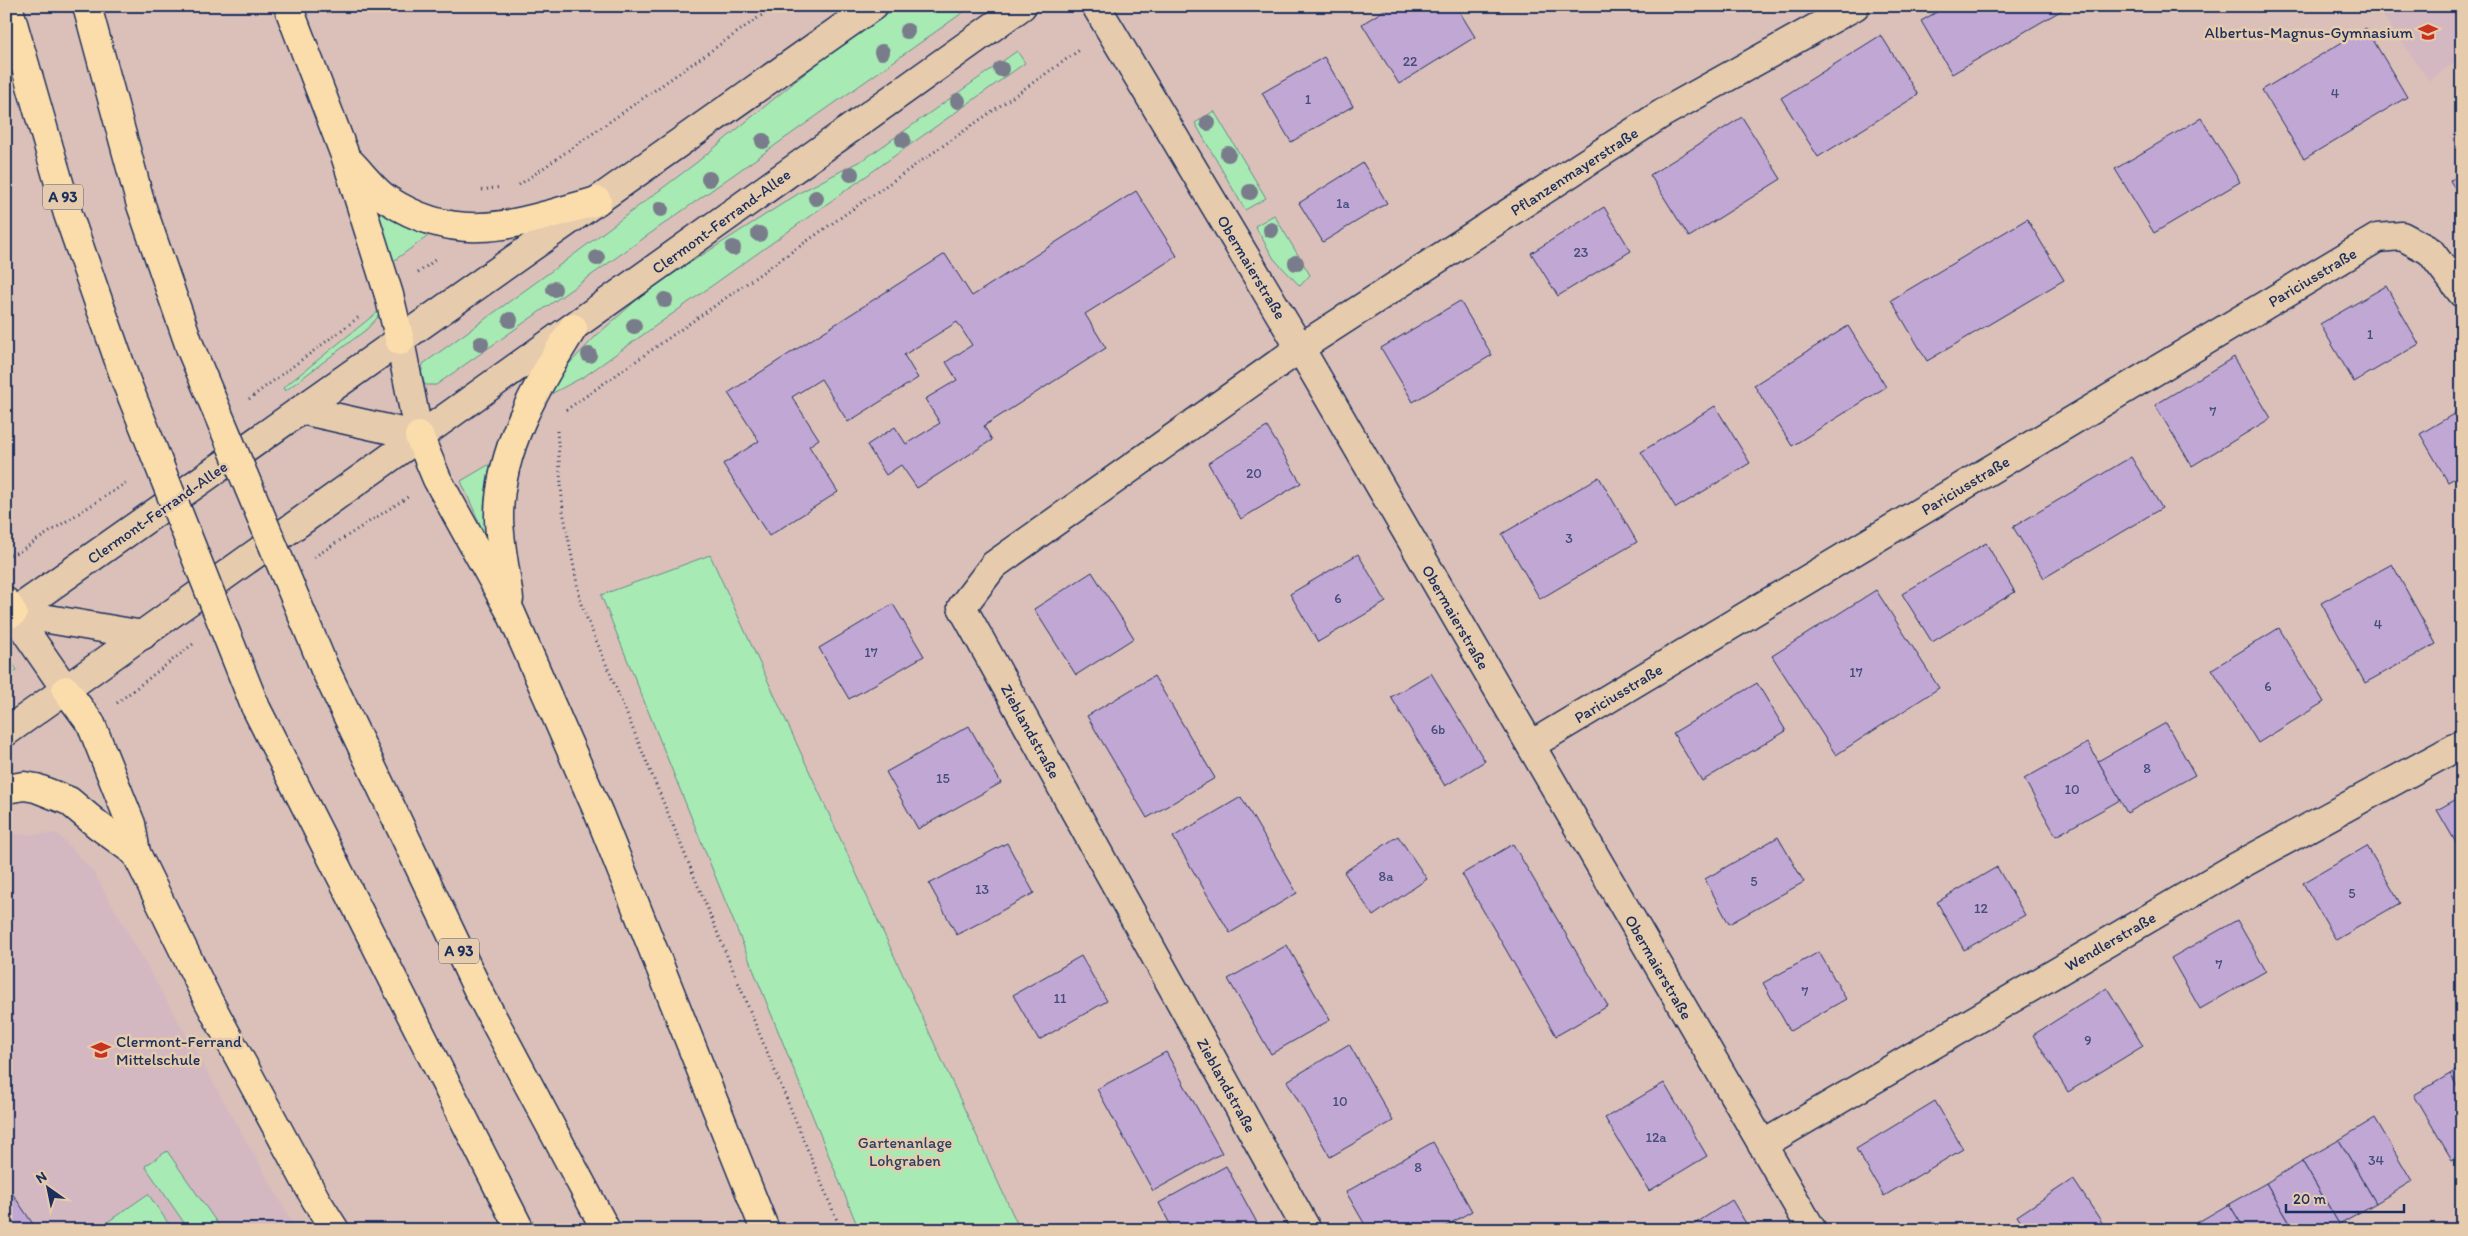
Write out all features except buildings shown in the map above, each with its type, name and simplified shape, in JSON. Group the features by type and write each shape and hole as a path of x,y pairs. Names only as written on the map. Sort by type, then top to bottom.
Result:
{"highway":[{"name":"A 93","path":"8,6 68,214 126,384 255,706 520,1230"},
{"name":"A 93","path":"87,6 141,204 190,347 324,667 379,787 480,994 606,1230"},
{"path":"288,6 346,158 389,294 400,341"},
{"path":"346,158 387,200 421,218 456,228 484,229 515,224 597,201"},
{"path":"511,613 499,520 504,479 512,441 539,383 572,328"},
{"path":"419,436 437,479 511,613 599,814 765,1230"},
{"path":"66,690 90,724 131,824 136,853 208,1000 334,1230"},
{"path":"6,789 24,786 36,788 69,801 98,826 136,853"}],"street":[{"name":"Clermont-Ferrand-Allee","path":"8,611 302,410 873,6"},
{"name":"Clermont-Ferrand-Allee","path":"6,732 1022,6"},
{"name":"Obermaierstraße","path":"1096,6 1300,348 1812,1230"},
{"name":"Pflanzenmayerstraße","path":"1300,348 1663,113 1855,6"},
{"name":"Pariciusstraße","path":"1531,745 2377,238 2402,236 2430,251 2462,293"},
{"path":"302,410 419,436 400,341"},
{"name":"Zieblandstraße","path":"1300,348 994,564 962,607 1308,1230"},
{"path":"8,611 143,635"},
{"path":"8,611 66,690"},
{"name":"Wendlerstraße","path":"1762,1144 2236,867 2462,744"}],"path":[{"path":"456,228 467,192 519,185 775,6"},
{"path":"556,427 562,511 581,604 840,1230"}],"shaded area":[{"name":"Albertus-Magnus-Gymnasium","path":"2376,6 2462,6 2462,57 2429,81"},
{"name":"Clermont-Ferrand Mittelschule","path":"57,833 93,871 297,1230 6,1230 6,835"}],"green space":[{"path":"898,6 972,6 436,385 425,385 421,375 423,364 696,163 820,61"},
{"path":"1017,51 1025,63 585,376 547,396 567,366 597,335 649,289 801,192 866,158"},
{"path":"1214,111 1266,198 1245,210 1195,123"},
{"path":"367,196 428,236 392,262"},
{"path":"1274,215 1310,275 1300,286 1274,259 1255,226"},
{"path":"380,310 377,318 367,329 285,391 283,388"},
{"path":"490,464 484,505 487,540 461,481"},
{"name":"Gartenanlage Lohgraben","path":"710,555 1020,1230 859,1230 601,595"},
{"path":"6,654 17,670 6,678"},
{"path":"167,1151 222,1230 189,1230 145,1166"},
{"path":"148,1194 173,1230 96,1230"}],"place":[{"name":"Albertus-Magnus-Gymnasium","path":"2428,32"},
{"name":"Clermont-Ferrand Mittelschule","path":"101,1050"}]}
